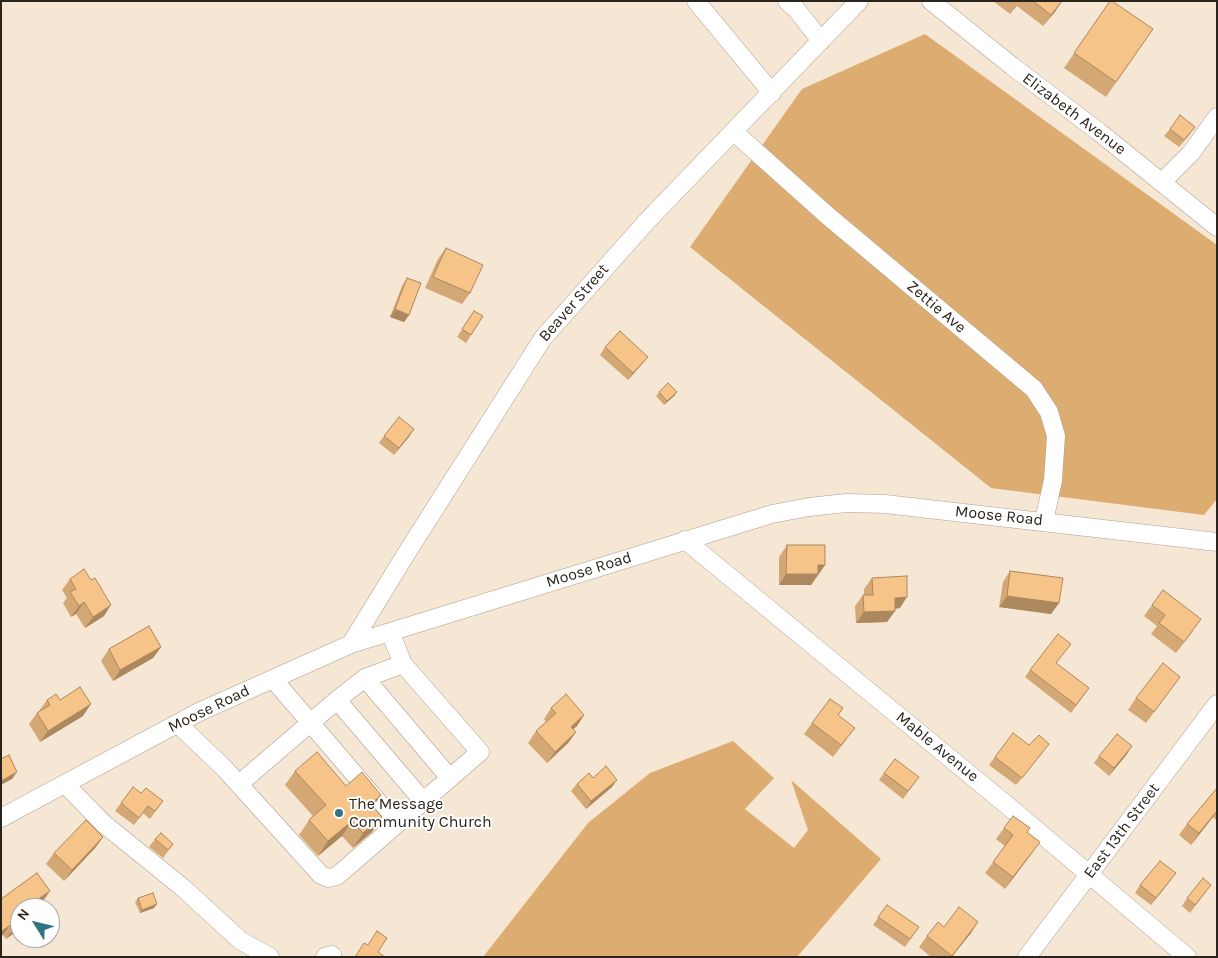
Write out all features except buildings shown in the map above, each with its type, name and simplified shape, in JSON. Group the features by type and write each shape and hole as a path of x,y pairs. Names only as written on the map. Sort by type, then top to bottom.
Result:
{"street":[{"path":"696,1 772,93 859,1"},
{"path":"787,1 796,9 821,41"},
{"name":"Elizabeth Avenue","path":"931,1 1012,66 1100,132 1217,227"},
{"name":"Beaver Street","path":"351,644 543,338 648,220 772,93"},
{"path":"1162,182 1190,153 1217,117"},
{"name":"Zettie Ave","path":"734,132 828,216 1034,389 1049,412 1056,436 1053,480 1044,522"},
{"name":"Moose Road","path":"1,818 178,724 351,644 772,514 846,503 885,504 1217,542"},
{"name":"Mable Avenue","path":"685,540 1008,806 1187,957"},
{"path":"178,724 239,784 321,875 328,878 336,876 480,752 403,664 390,632"},
{"path":"239,784 309,723 365,678 403,664"},
{"path":"365,678 450,778"},
{"path":"273,679 397,824"},
{"path":"337,700 423,802"},
{"name":"East 13th Street","path":"1026,957 1217,704"},
{"path":"65,784 104,824 182,887 241,940 270,957"}],"shaded area":[{"path":"925,34 1217,245 1217,499 1204,515 991,488 690,247 802,89"},
{"path":"733,741 774,778 745,809 794,848 808,830 791,780 881,859 797,957 483,957 588,823 650,773"}],"place":[{"name":"The Message Community Church","path":"339,813"}]}
